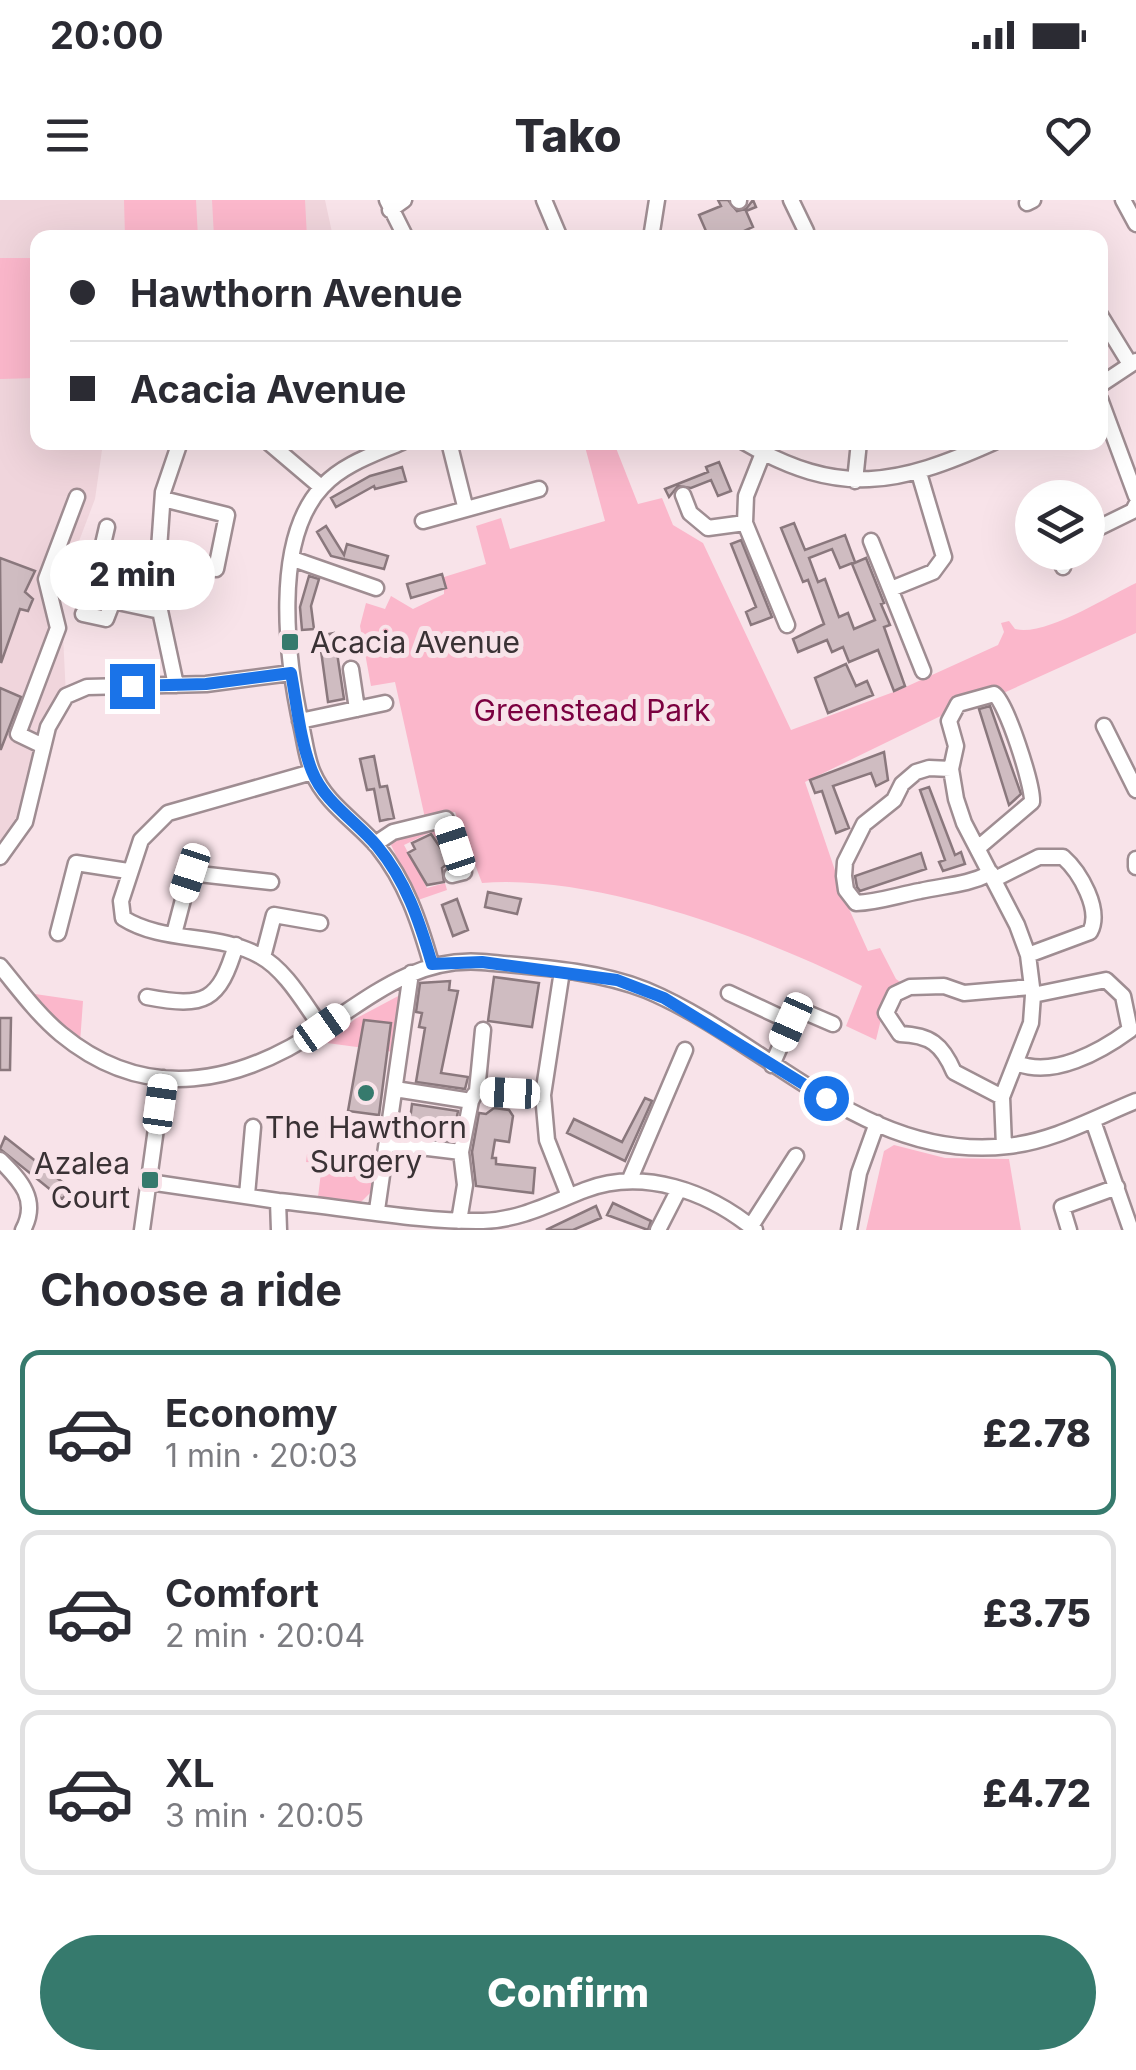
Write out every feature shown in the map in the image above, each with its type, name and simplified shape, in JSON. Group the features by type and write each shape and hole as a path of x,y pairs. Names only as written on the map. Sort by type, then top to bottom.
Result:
{"street":[{"path":"402,230 388,205 404,200"},
{"path":"544,200 557,230"},
{"path":"652,230 657,200"},
{"path":"791,200 806,230"},
{"path":"1123,200 1136,224"},
{"path":"1108,327 1133,363 1108,380"},
{"path":"1108,414 1130,454 1136,496"},
{"path":"176,685 156,592 163,499 178,450"},
{"path":"277,450 321,488"},
{"path":"385,450 341,471 321,488 308,508 286,598 291,673 312,772 331,800 375,844 406,888 432,964"},
{"path":"451,450 465,506"},
{"path":"758,450 815,473 856,481 919,473 975,450"},
{"path":"856,481 858,450"},
{"path":"763,453 746,496 745,522 788,625"},
{"path":"891,590 933,572 944,557 919,473"},
{"path":"423,521 539,488"},
{"path":"683,495 690,513 708,528 745,522"},
{"path":"42,746 18,734 58,628 46,580 77,497"},
{"path":"163,499 227,515 216,569"},
{"path":"1105,525 1136,506"},
{"path":"108,527 94,583 113,601 160,612"},
{"path":"871,541 923,671"},
{"path":"293,559 376,588"},
{"path":"83,614 106,619 113,601"},
{"path":"351,668 357,709"},
{"path":"0,857 24,822 48,726 66,696 87,687 176,685 291,673"},
{"path":"979,847 1032,802 1032,785 998,695 985,695 955,707 949,721 956,746 952,769 960,810 1028,956 1031,1023 1002,1097 1004,1146"},
{"path":"300,721 385,703"},
{"path":"1104,726 1136,790"},
{"path":"952,769 916,772 902,784 894,800 864,824 845,862 846,890 856,903 873,902 927,889 964,886 1039,858 1063,856 1074,867 1091,905 1094,918 1090,932 1028,956"},
{"path":"312,772 168,814 141,840 121,901 123,918 140,930 236,945 263,957 322,1028"},
{"path":"375,844 394,832 446,820 464,872 452,875"},
{"path":"58,934 76,862 128,871"},
{"path":"174,934 190,873 271,882"},
{"path":"263,957 274,915 320,923"},
{"path":"148,998 181,1004 198,1003 212,995 226,978 236,945"},
{"path":"0,966 36,1010 86,1052 133,1073 163,1078 186,1080 242,1071 261,1064 378,989 411,973 432,964 482,962 617,980 643,989 877,1123 922,1140 1004,1146 1056,1136 1136,1101"},
{"path":"562,972 542,1095 548,1140 570,1196"},
{"path":"377,1210 411,973"},
{"path":"1002,1097 954,1072 944,1050 932,1039 900,1034 886,1013 895,994 910,987 944,986 964,992 1032,991 1106,980 1123,996 1130,1030 1081,1057 1051,1067 1033,1069 1017,1062"},
{"path":"729,993 791,1022"},
{"path":"772,1065 798,1009 833,1024"},
{"path":"459,1221 465,1185 461,1152 483,1030"},
{"path":"630,1180 685,1050"},
{"path":"142,1230 163,1078"},
{"path":"395,1089 474,1096 542,1095"},
{"path":"1093,1121 1130,1230"},
{"path":"849,1230 859,1173 877,1123"},
{"path":"247,1194 254,1128"},
{"path":"388,1139 461,1152"},
{"path":"149,1182 459,1221 506,1219 630,1180 679,1189 753,1228 796,1156"},
{"path":"0,1160 28,1192 30,1207 23,1230"},
{"path":"1070,1230 1062,1206 1117,1187"},
{"path":"658,1230 679,1189"},
{"path":"278,1201 279,1230"}],"shaded area":[{"path":"0,200 325,200 331,230 30,230 30,450 102,450 95,499 76,549 60,565 52,586 62,615 66,696 48,727 25,822 0,846"}],"green space":[{"path":"124,200 196,200 198,230 125,230"},
{"path":"212,200 305,200 307,230 214,230"},
{"path":"0,258 30,258 30,378 0,379"},
{"name":"Greenstead Park","path":"586,450 617,450 638,504 662,498 673,525 703,543 791,730 899,690 998,645 1004,632 1001,623 1009,621 1015,629 1043,627 1136,583 1136,633 999,695 953,710 805,782 845,900 868,951 880,948 896,979 907,987 882,1015 876,1040 846,1026 862,986 776,947 625,898 575,888 482,883 455,812 425,818 395,682 371,686 360,626 366,603 385,609 391,596 413,609 444,594 444,577 486,564 476,526 501,518 510,549 605,521"},
{"path":"439,822 445,838 438,841 431,832 404,845 427,888 445,883 447,890 418,900 391,845 399,836"},
{"path":"402,994 394,1052 327,1043 355,1019"},
{"path":"32,996 83,1001 80,1043 59,1027"},
{"path":"894,1145 945,1158 1009,1159 1021,1230 866,1230 884,1151"},
{"path":"307,1154 378,1161 372,1191 360,1203 318,1197 322,1164 306,1162"}],"building":[{"path":"718,200 728,200 737,211 746,209 753,200 756,207 746,211 753,227 706,230 699,215 721,206"},
{"path":"719,462 731,491 718,496 711,480 691,488 678,486 669,497 665,489 708,472 706,467"},
{"path":"402,467 406,481 375,489 374,486 336,507 331,498 370,476"},
{"path":"794,523 805,550 845,535 855,562 840,568 832,549 809,558 818,582 825,579 839,617 848,613 854,629 875,620 852,564 866,558 884,603 881,604 890,625 884,627 905,686 894,691 878,650 849,662 843,647 832,652 827,640 798,652 793,639 824,624 808,580 803,582 781,528"},
{"path":"326,526 344,555 347,544 388,556 384,569 331,556 317,532"},
{"path":"741,540 772,617 751,625 746,612 756,607 731,544"},
{"path":"0,558 35,571 25,592 33,599 28,611 20,609 1,663"},
{"path":"442,574 446,588 411,598 407,584"},
{"path":"309,576 319,579 311,606 314,629 302,630 300,607"},
{"path":"334,633 344,699 328,702 319,636"},
{"path":"846,664 856,686 867,681 873,695 828,713 815,678"},
{"path":"0,688 21,697 1,749 0,749"},
{"path":"990,706 1021,794 1009,805 979,709"},
{"path":"884,752 888,780 876,786 871,773 833,786 849,828 836,833 822,791 815,793 810,780"},
{"path":"374,756 380,787 387,786 394,818 380,821 374,789 367,790 360,759"},
{"path":"929,787 955,855 961,852 965,864 943,871 939,862 945,860 920,790"},
{"path":"431,834 450,862 442,868 444,882 427,885 408,853 415,849 412,843"},
{"path":"921,853 926,869 860,891 857,887 855,876"},
{"path":"488,892 521,899 517,914 485,907"},
{"path":"457,899 468,930 453,936 442,905"},
{"path":"494,977 539,983 532,1027 488,1021"},
{"path":"450,981 449,990 458,991 441,1073 468,1077 465,1089 416,1082 425,1028 419,1027 422,1013 416,1012 420,983"},
{"path":"0,1018 11,1018 10,1070 0,1070"},
{"name":"The Hawthorn Surgery","path":"364,1020 391,1023 379,1115 348,1111"},
{"path":"645,1098 652,1101 625,1161 567,1133 574,1119 622,1142"},
{"path":"412,1104 458,1111 455,1127 410,1120"},
{"path":"494,1108 509,1110 513,1116 509,1142 495,1140 492,1158 496,1158 496,1164 535,1168 533,1193 476,1186 472,1152 479,1113 486,1114"},
{"path":"5,1137 71,1189 62,1199 0,1149"},
{"path":"613,1203 651,1221 648,1230 607,1215"},
{"path":"596,1206 601,1218 573,1230 546,1230"}],"place":[{"name":"Acacia Avenue","path":"290,642"},
{"name":"The Hawthorn Surgery","path":"366,1093"},
{"name":"Azalea Court","path":"150,1180"}],"route":[{"path":"132,686 206,684 291,673 312,772 331,800 375,844 406,888 432,964 482,962 617,980 664,998 826,1098"}]}
